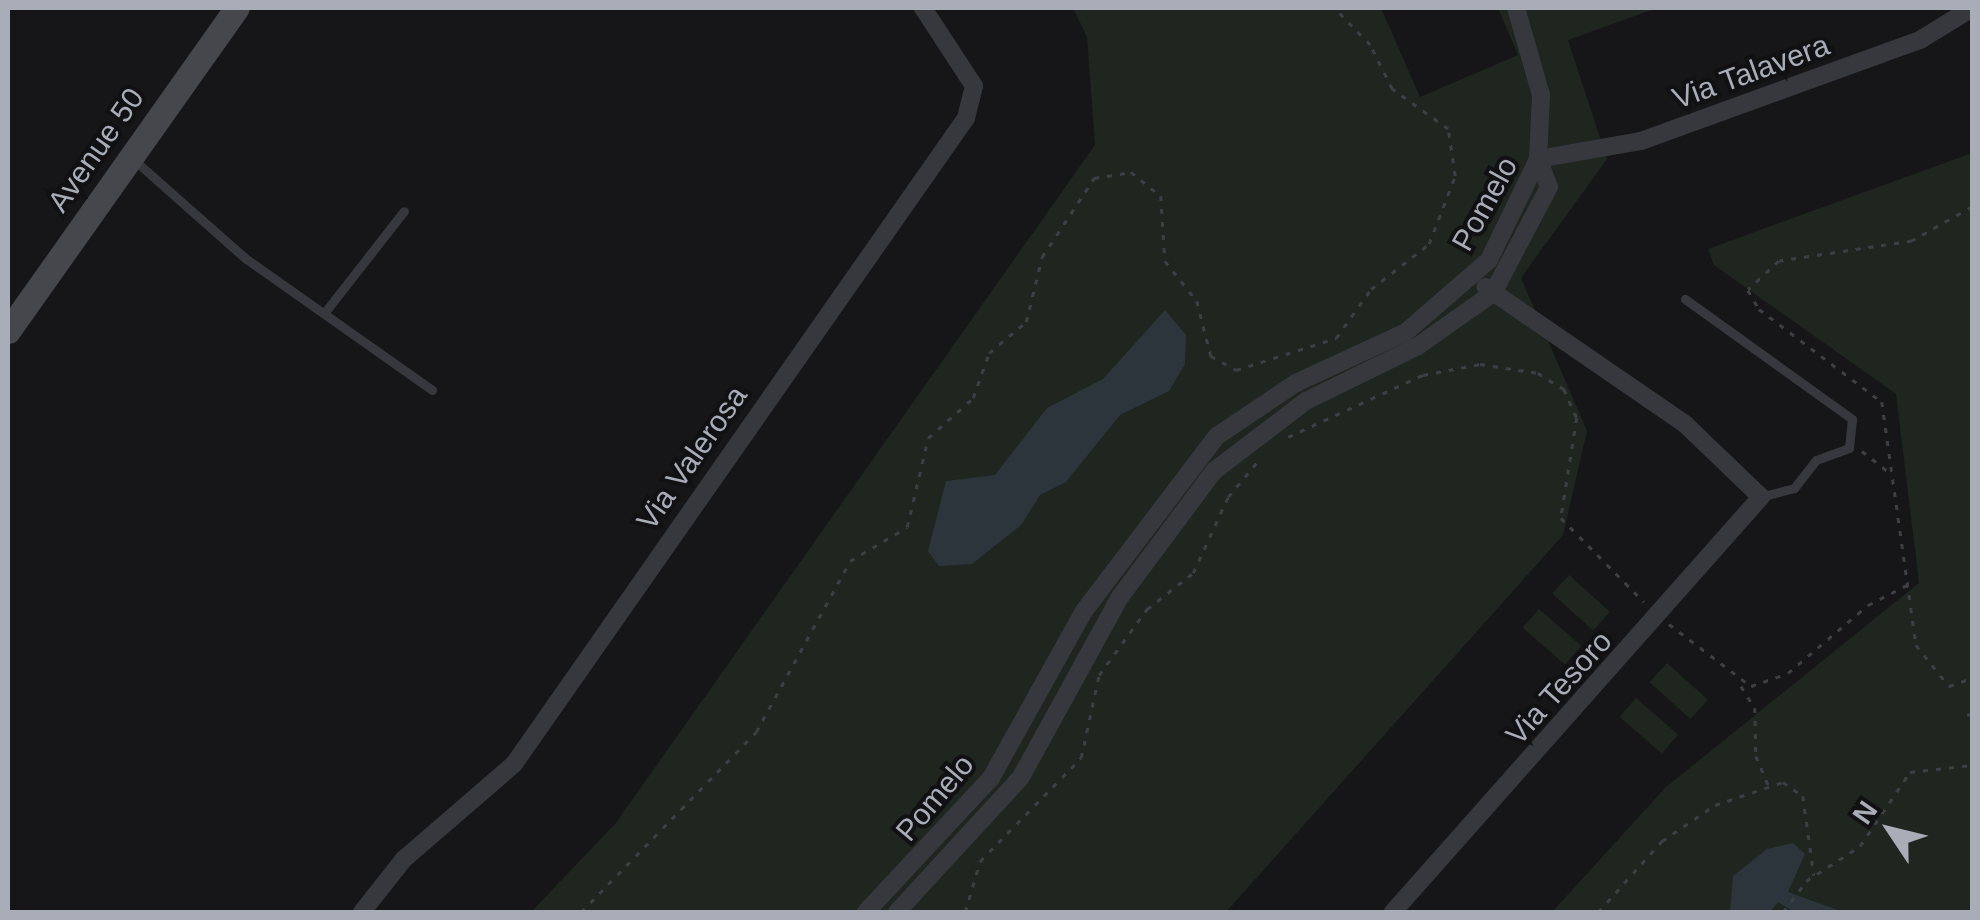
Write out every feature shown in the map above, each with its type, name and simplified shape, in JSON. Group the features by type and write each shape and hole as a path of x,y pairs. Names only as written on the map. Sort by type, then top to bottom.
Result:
{"main road":[{"name":"Avenue 50","path":"8,331 238,8"}],"street":[{"name":"Via Valerosa","path":"362,912 404,859 514,764 978,98 923,8"},
{"path":"1516,8 1541,95 1538,159"},
{"name":"Via Talavera","path":"1538,159 1642,141 1920,40 1972,8"},
{"name":"Pomelo","path":"866,912 990,778 1084,611 1217,436 1296,383 1406,332 1475,276 1538,159"},
{"name":"Pomelo","path":"898,912 1021,777 1120,597 1214,471 1306,400 1418,346 1494,293 1549,187 1538,159"},
{"path":"1475,276 1685,424 1761,497"},
{"name":"Via Tesoro","path":"1393,912 1661,617 1761,497"}],"lane":[{"path":"131,158 244,258 432,390"},
{"path":"324,312 404,211"},
{"path":"1685,299 1852,419 1853,444 1816,460 1794,488 1761,497"}],"path":[{"path":"581,912 640,858 699,780 756,732 850,561 907,527 928,438 973,398 990,353 1026,322 1042,257 1094,178 1131,172 1161,196 1164,260 1197,302 1212,356 1236,370 1336,338 1371,289 1428,244 1455,176 1445,122 1398,95 1334,8"},
{"path":"1972,207 1912,240 1779,261 1749,283 1760,309 1876,392 1894,476 1907,585 1927,666 1955,688 1972,678"},
{"path":"1286,438 1423,375 1494,364 1547,377 1577,418 1562,518 1661,617 1740,684 1755,708 1756,756 1770,787"},
{"path":"1853,444 1894,476"},
{"path":"965,912 980,861 1081,758 1099,675 1147,609 1193,574 1228,497 1271,449"},
{"path":"1740,684 1788,673 1868,605 1907,585"},
{"path":"1784,911 1814,875 1860,846 1910,772 1972,765"},
{"path":"1598,912 1662,841 1726,799 1770,787 1801,791 1814,875"}],"shaded area":[{"path":"1073,8 1381,8 1420,97 1518,55 1498,8 1657,8 1568,40 1607,159 1521,278 1587,431 1563,535 1226,912 531,912 615,824 1095,145 1087,37"},
{"path":"1972,153 1972,912 1552,912 1666,787 1919,583 1896,394 1714,265 1708,249"},
{"path":"1165,310 1186,335 1185,364 1169,391 1120,415 1066,482 1040,495 1021,525 972,564 939,566 928,551 946,481 995,475 1047,408 1103,379"},
{"path":"1569,575 1610,612 1593,630 1552,594"},
{"path":"1539,609 1581,646 1565,665 1523,628"},
{"path":"1667,663 1708,700 1690,719 1650,682"},
{"path":"1636,698 1678,735 1662,754 1620,717"},
{"path":"1793,843 1805,854 1788,892 1843,912 1794,912 1778,902 1770,912 1730,912 1733,876 1767,849"}]}
